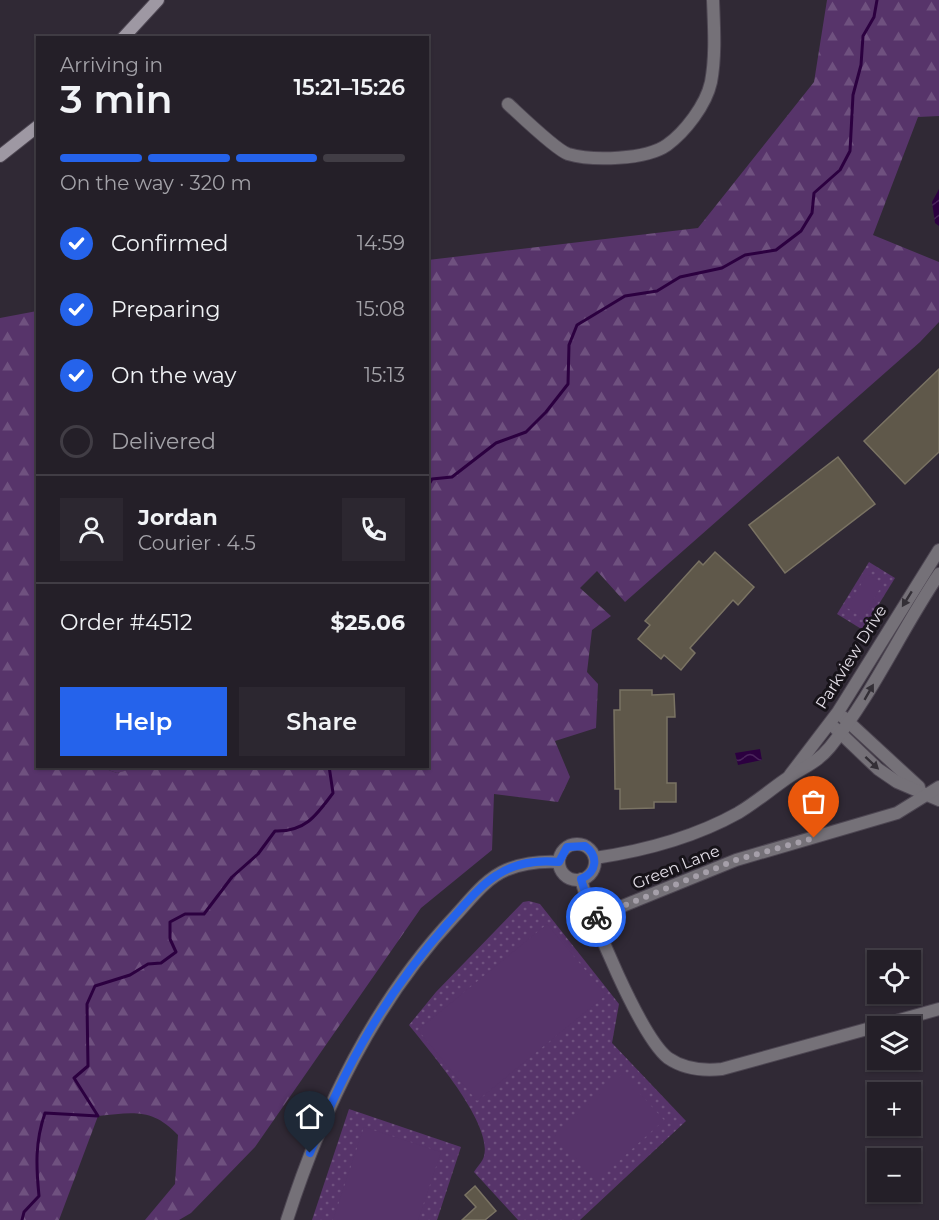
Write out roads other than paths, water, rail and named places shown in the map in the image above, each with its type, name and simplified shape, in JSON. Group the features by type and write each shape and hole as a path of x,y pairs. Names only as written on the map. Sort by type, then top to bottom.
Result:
{"main road":[{"path":"125,36 158,0"},
{"path":"0,156 36,128"}],"street":[{"path":"508,104 566,153 591,157 629,157 666,146 695,117 710,84 714,38 712,0"},
{"name":"Parkview Drive","path":"787,778 838,712 939,550"},
{"name":"Parkview Drive","path":"595,858 674,840 702,830 737,814 787,778 812,765 849,722 939,574"},
{"path":"838,712 934,798"},
{"path":"829,723 878,769 897,782 934,798"},
{"name":"Green Lane","path":"593,918 736,860 889,816 934,798 939,787"},
{"path":"573,844 585,846 595,858 591,873 581,879 568,877 559,862 563,851 573,844"},
{"path":"287,1220 302,1174 341,1082 385,1003 410,967 468,902 496,875 532,863 559,862"},
{"path":"581,879 593,918 654,1044 669,1058 687,1067 708,1071 722,1069 867,1029"},
{"path":"914,1016 939,1009"}],"water":[{"path":"939,189 939,226 935,223 932,202"},
{"path":"760,749 762,760 738,765 735,753"}],"waterway":[{"path":"429,484 432,479 452,477 496,443 526,432 546,412 568,384 569,345 577,325 625,296 657,291 680,277 722,268 745,255 776,250 801,231 812,213 814,193 840,170 850,151 853,95 861,65 863,36 874,17 877,0"},
{"path":"22,1220 24,1212 39,1196 37,1154 39,1134 45,1113 98,1116 74,1078 88,1066 87,1004 95,986 130,975 148,964 161,963 176,952 170,939 170,922 185,914 204,914 232,877 258,854 275,831 294,829 309,821 333,793 329,768"}]}
